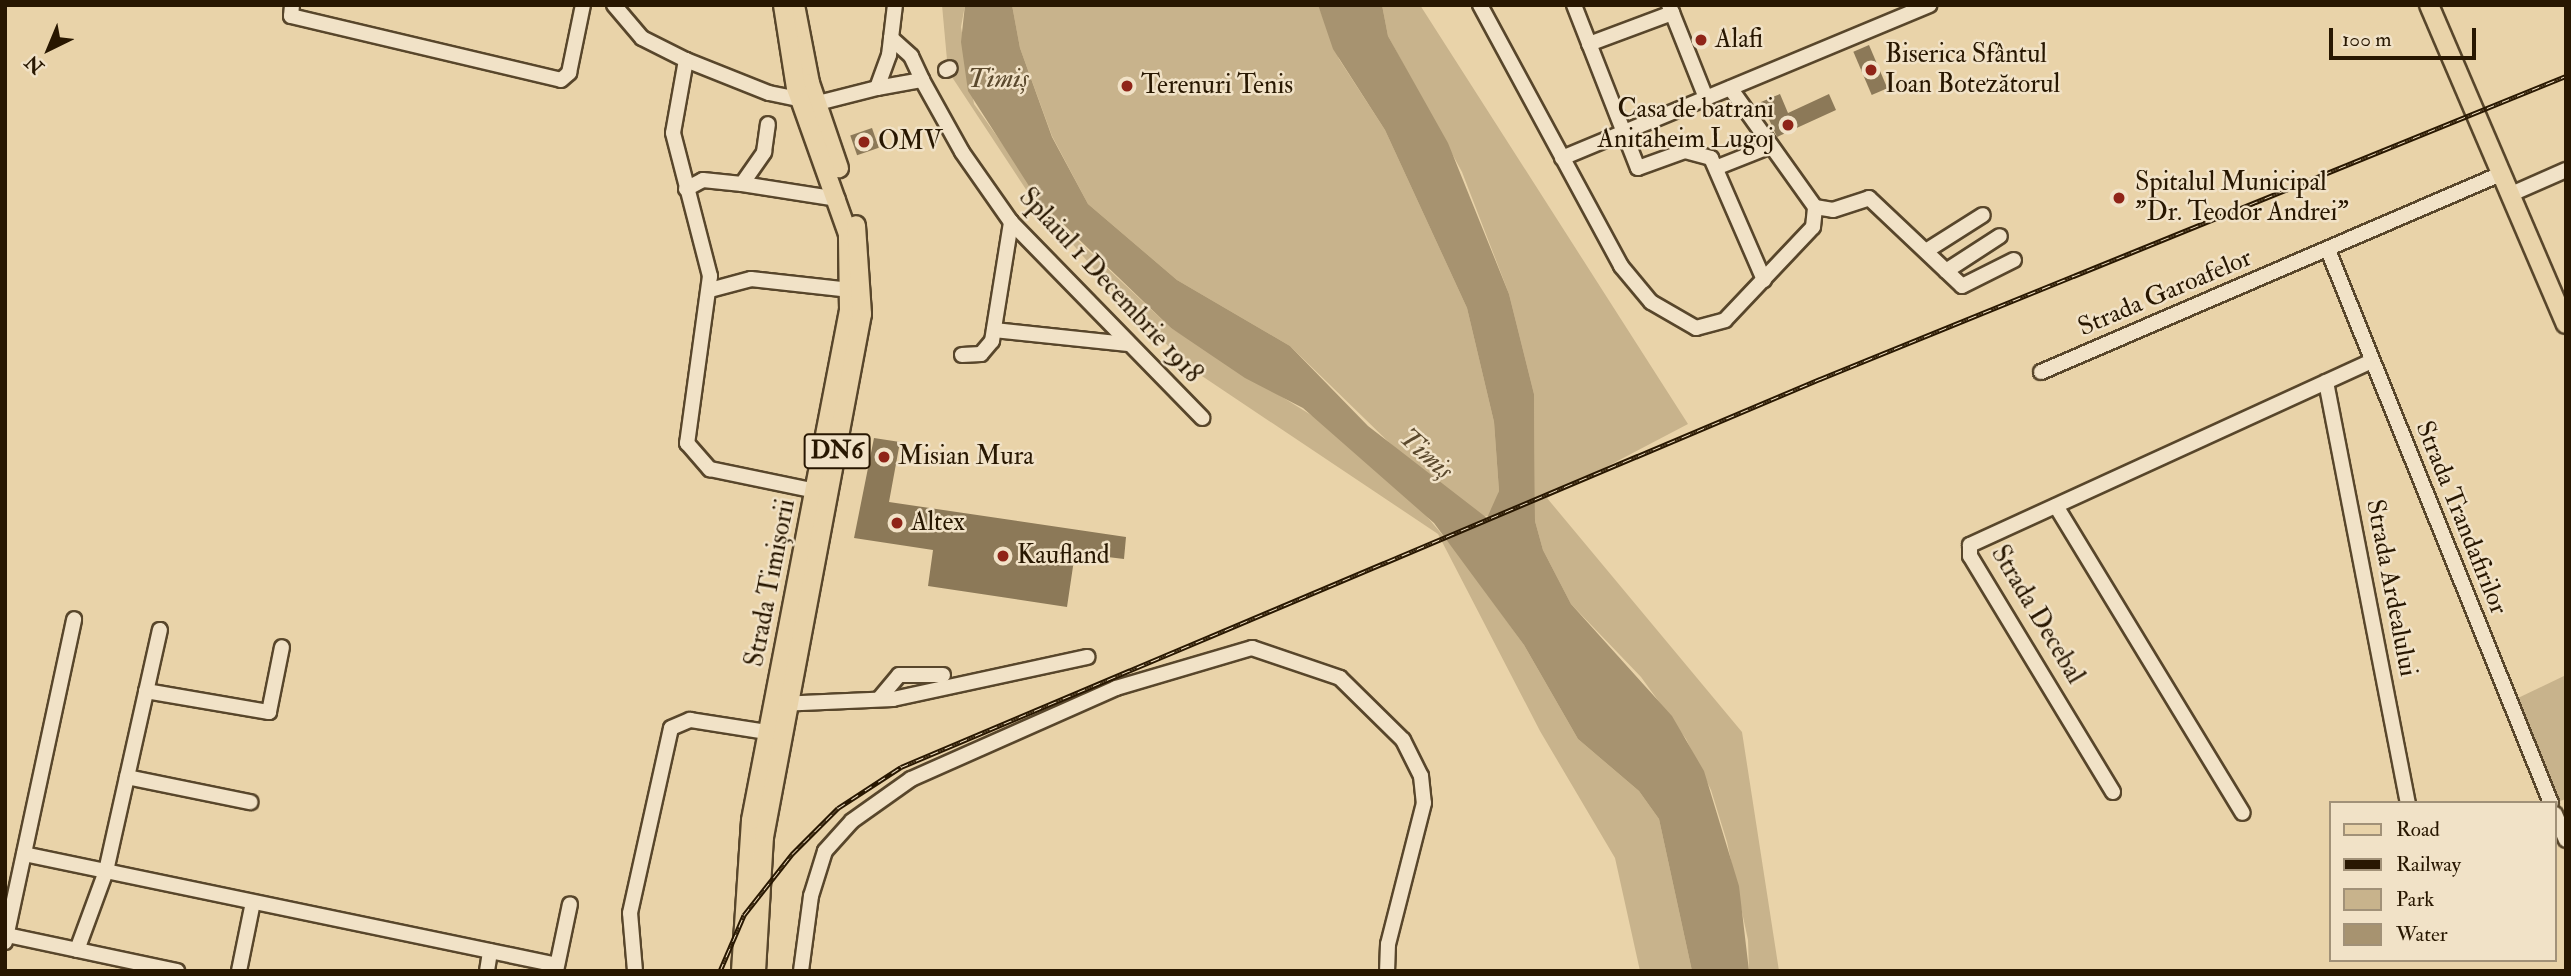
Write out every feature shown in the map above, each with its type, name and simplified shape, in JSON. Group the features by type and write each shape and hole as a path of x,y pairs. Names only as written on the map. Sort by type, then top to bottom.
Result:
{"main road":[{"name":"Strada Timișorii","path":"756,971 763,847 776,734 850,290 848,234 783,5"},
{"name":"Strada Timișorii","path":"781,704 862,314 854,215 809,102 795,5"},
{"path":"2429,5 2473,114 2566,324"},
{"name":"Strada Timișorii","path":"741,971 747,852 776,734"}],"street":[{"path":"292,5 291,16 561,79 569,73 583,5"},
{"path":"614,5 642,38 686,61 809,102 922,80"},
{"path":"877,88 891,38 895,5"},
{"path":"1480,5 1621,265 1651,302 1696,328 1725,320 1813,227 1815,207 1730,88"},
{"path":"1562,158 1928,5"},
{"path":"1589,44 1670,9 1706,98"},
{"path":"1576,10 1638,168 1695,150 1718,167 1764,280"},
{"name":"Splaiul 1 Decembrie 1918","path":"891,38 911,56 962,152 1011,222 1101,318 1202,418"},
{"path":"686,61 673,133 710,290 687,443 691,454 710,469 816,491"},
{"path":"742,184 764,152 768,124"},
{"path":"1718,167 1772,146"},
{"path":"2509,195 2566,170"},
{"name":"Strada Garoafelor","path":"2041,372 2500,174"},
{"path":"687,189 703,180 838,199"},
{"path":"1815,207 1833,209 1869,198 1945,271 1969,286 2014,260"},
{"path":"1926,251 1983,215"},
{"path":"962,355 989,349 1011,222"},
{"path":"1945,271 2000,236"},
{"name":"Strada Trandafirilor","path":"2328,250 2370,362 2550,801"},
{"path":"710,290 751,279 850,290"},
{"path":"1101,318 1101,341"},
{"path":"994,330 1128,344"},
{"name":"Strada Decebal","path":"2113,792 1969,555 1970,545 2370,362"},
{"name":"Strada Ardealului","path":"2326,382 2408,801"},
{"path":"2056,506 2243,813"},
{"path":"74,619 6,939 78,950 177,971"},
{"path":"78,950 106,871 160,630"},
{"path":"146,691 269,712 282,647"},
{"path":"801,971 811,897 825,851 852,821 911,779 1116,688 1252,648 1340,678 1403,740 1421,776 1424,803 1388,944 1387,971"},
{"path":"781,704 879,699 961,688 1088,657"},
{"path":"879,699 899,676 943,675"},
{"path":"635,971 630,913 671,728 690,720 776,734"},
{"path":"127,777 250,802"},
{"path":"2557,819 2566,840"},
{"path":"24,854 490,951 556,968 570,904"},
{"path":"239,971 253,902"},
{"path":"486,971 490,951"}],"green space":[{"path":"942,5 965,5 961,27 974,104 1058,222 1171,328 1316,418 1418,506 1456,551 1524,645 1578,739 1639,791 1659,819 1692,971 1640,971 1615,858 1540,731 1438,534 1196,372 1125,305 1027,191 948,71"},
{"path":"1012,5 1318,5 1339,59 1385,130 1467,308 1494,422 1499,491 1492,515 1482,517 1402,455 1290,346 1177,280 1088,204 1052,136 1020,48"},
{"path":"1382,5 1420,5 1688,424 1547,498 1742,732 1779,971 1749,971 1748,940 1727,842 1711,790 1686,739 1641,677 1571,604 1543,550 1535,521 1534,394 1509,294 1462,172 1388,36"},
{"path":"2566,675 2566,799 2560,801 2518,698"}],"water":[{"name":"Timiș","path":"965,5 1012,5 1020,48 1052,137 1088,204 1177,280 1290,346 1368,426 1487,518 1499,491 1494,422 1467,308 1385,130 1333,49 1318,5 1382,5 1388,36 1448,143 1509,294 1534,394 1535,521 1543,550 1571,604 1672,716 1704,771 1739,886 1749,971 1692,971 1659,819 1639,791 1578,739 1524,645 1434,523 1303,408 1245,378 1171,328 1038,200 968,91 961,42"}],"building":[{"name":"Biserica Sfântul Ioan Botezătorul","path":"1869,45 1887,88 1872,95 1853,52"},
{"name":"Casa de batrani Anitaheim Lugoj","path":"1780,94 1788,113 1829,94 1836,110 1777,137 1761,102"},
{"name":"OMV","path":"872,128 879,148 857,155 850,135"},
{"name":"Kaufland","path":"874,438 900,442 889,502 1126,537 1124,559 1075,553 1067,607 928,586 933,550 854,538"}],"railway":[{"path":"720,971 744,915 792,854 838,808 901,767 1820,379 2566,76"}],"place":[{"name":"Alafi","path":"1701,40"},
{"name":"Biserica Sfântul Ioan Botezătorul","path":"1871,70"},
{"name":"Terenuri Tenis","path":"1127,86"},
{"name":"Casa de batrani Anitaheim Lugoj","path":"1788,125"},
{"name":"OMV","path":"864,142"},
{"name":"Spitalul Municipal \"Dr. Teodor Andrei\"","path":"2119,198"},
{"name":"Misian Mura","path":"884,457"},
{"name":"Altex","path":"897,523"},
{"name":"Kaufland","path":"1003,556"}]}
